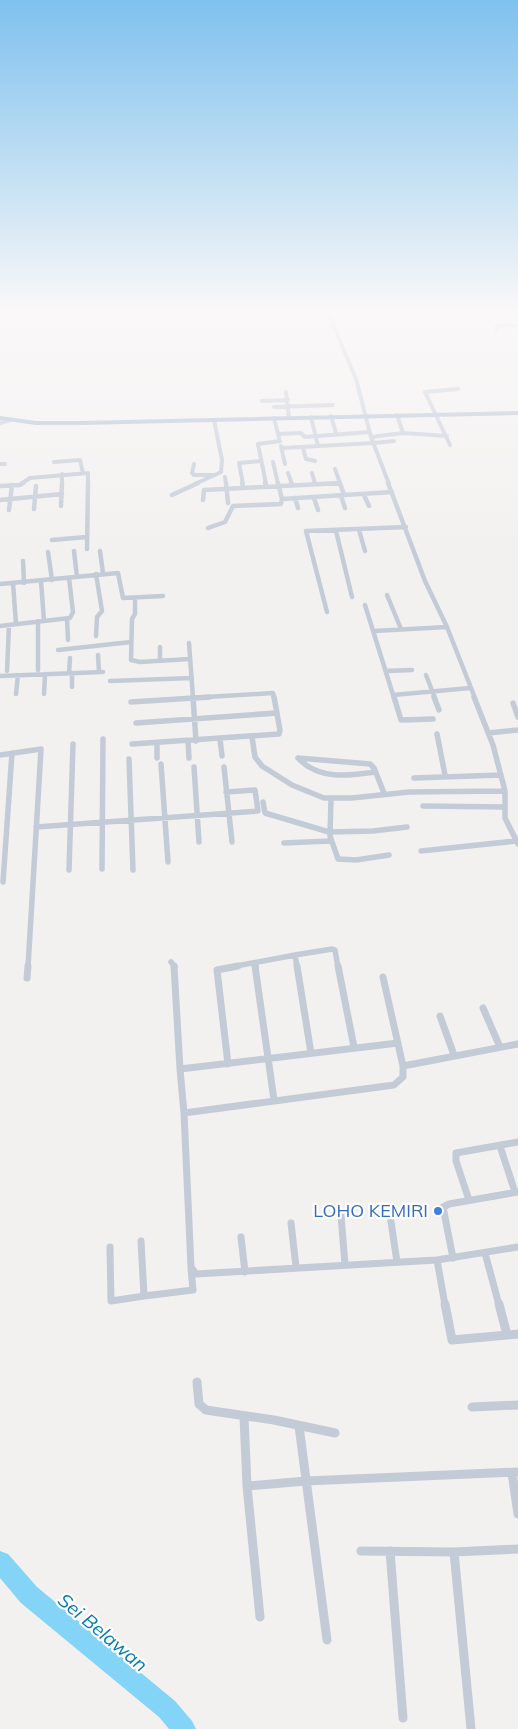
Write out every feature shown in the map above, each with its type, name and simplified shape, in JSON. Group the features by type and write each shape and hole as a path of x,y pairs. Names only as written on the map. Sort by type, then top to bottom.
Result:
{"main road":[{"path":"0,418 82,424 331,416 518,413"}],"street":[{"path":"286,394 290,418"},
{"path":"360,394 371,435 425,581 447,627 488,733 505,791 504,807 508,826 517,842 421,851"},
{"path":"425,394 450,445"},
{"path":"262,401 288,400"},
{"path":"274,407 289,408 333,405"},
{"path":"397,415 403,433"},
{"path":"331,416 336,433"},
{"path":"311,417 318,446"},
{"path":"274,418 285,464"},
{"path":"0,423 12,420"},
{"path":"172,495 222,471 222,460 214,420"},
{"path":"278,434 302,433 304,436 316,436 336,433 371,435 403,433 446,436"},
{"path":"282,448 394,441"},
{"path":"266,486 258,444 280,442"},
{"path":"303,448 306,458 315,461"},
{"path":"54,462 80,460 83,472"},
{"path":"243,488 239,463 261,461"},
{"path":"208,528 225,522 232,506 282,504 273,462"},
{"path":"0,464 5,464"},
{"path":"194,464 192,473 194,475 217,474"},
{"path":"335,469 345,508"},
{"path":"0,486 20,484 30,478 83,472 88,474 87,549"},
{"path":"288,473 292,485"},
{"path":"312,473 315,484"},
{"path":"61,506 62,474"},
{"path":"225,477 228,503"},
{"path":"203,500 204,490 340,483"},
{"path":"9,510 12,485"},
{"path":"34,509 36,486"},
{"path":"282,499 392,492"},
{"path":"0,500 62,494"},
{"path":"364,495 368,506"},
{"path":"295,498 298,508"},
{"path":"314,498 318,510"},
{"path":"327,612 306,531 406,527"},
{"path":"336,530 352,597"},
{"path":"359,530 365,551"},
{"path":"52,540 86,537"},
{"path":"74,551 77,576"},
{"path":"100,551 103,573"},
{"path":"48,552 52,580"},
{"path":"23,561 24,583"},
{"path":"0,584 118,573 122,597 136,599 163,596"},
{"path":"96,574 102,611 97,617 96,636"},
{"path":"0,626 72,616 69,578"},
{"path":"38,670 41,581"},
{"path":"13,583 16,624"},
{"path":"387,595 401,629"},
{"path":"136,599 131,660 190,659"},
{"path":"365,605 401,720 404,722 433,719"},
{"path":"67,618 68,640"},
{"path":"8,671 9,625"},
{"path":"374,631 447,627"},
{"path":"58,650 131,642"},
{"path":"189,643 196,741"},
{"path":"160,647 160,660"},
{"path":"0,676 101,672 98,654"},
{"path":"70,658 72,687"},
{"path":"386,671 412,670"},
{"path":"44,694 45,674"},
{"path":"16,694 18,675"},
{"path":"426,675 439,710"},
{"path":"110,681 192,678"},
{"path":"393,695 470,688"},
{"path":"131,702 273,692 278,713 279,734 132,744"},
{"path":"513,703 518,717"},
{"path":"136,722 278,713"},
{"path":"488,733 518,730"},
{"path":"437,734 445,776"},
{"path":"252,737 255,758 261,764 278,777 300,789 331,799 359,798 384,794 505,791"},
{"path":"102,869 103,739"},
{"path":"220,739 222,756"},
{"path":"188,741 189,758"},
{"path":"157,743 157,758"},
{"path":"69,870 73,744"},
{"path":"0,755 41,749 27,978"},
{"path":"3,882 12,753"},
{"path":"375,772 346,776 327,773 312,768 298,758 370,764 375,772 384,794"},
{"path":"129,759 133,870"},
{"path":"161,764 168,862"},
{"path":"194,767 199,842"},
{"path":"224,767 232,842"},
{"path":"414,778 501,775"},
{"path":"36,827 258,811 255,790 226,792"},
{"path":"331,799 328,817 330,841 338,860 356,860 389,855"},
{"path":"263,802 265,813 329,832 373,831 407,827"},
{"path":"423,806 504,807"},
{"path":"284,843 330,841"},
{"path":"228,1064 216,971 220,968 332,948 335,950 354,1047"},
{"path":"295,955 311,1053"},
{"path":"110,1247 111,1301 193,1290 175,967 171,962"},
{"path":"256,963 270,1058 274,1100"},
{"path":"184,1113 394,1085 402,1080 403,1066 383,978"},
{"path":"483,1008 500,1047"},
{"path":"440,1016 454,1055"},
{"path":"180,1069 398,1043"},
{"path":"403,1066 518,1044"},
{"path":"469,1200 456,1161 456,1153 518,1142"},
{"path":"453,1258 442,1209 449,1204 517,1192 500,1146"},
{"path":"341,1215 345,1265"},
{"path":"390,1215 397,1262"},
{"path":"291,1223 296,1267"},
{"path":"241,1237 245,1272"},
{"path":"141,1241 144,1296"},
{"path":"191,1268 196,1274 200,1275 296,1267 437,1260 518,1247"},
{"path":"485,1253 507,1335"},
{"path":"437,1260 452,1340 518,1334"},
{"path":"197,1382 201,1408 206,1410 244,1418 274,1420 335,1433"},
{"path":"472,1407 518,1405"},
{"path":"244,1418 247,1486 260,1617"},
{"path":"299,1426 327,1640"},
{"path":"247,1486 306,1481 515,1472 518,1514"},
{"path":"361,1551 454,1552 518,1549"},
{"path":"390,1551 403,1718"},
{"path":"454,1552 471,1729"}],"waterway":[{"name":"Sei Belawan","path":"0,1562 29,1595 167,1709 184,1729"}],"place":[{"name":"LOHO KEMIRI","path":"438,1211"}]}
